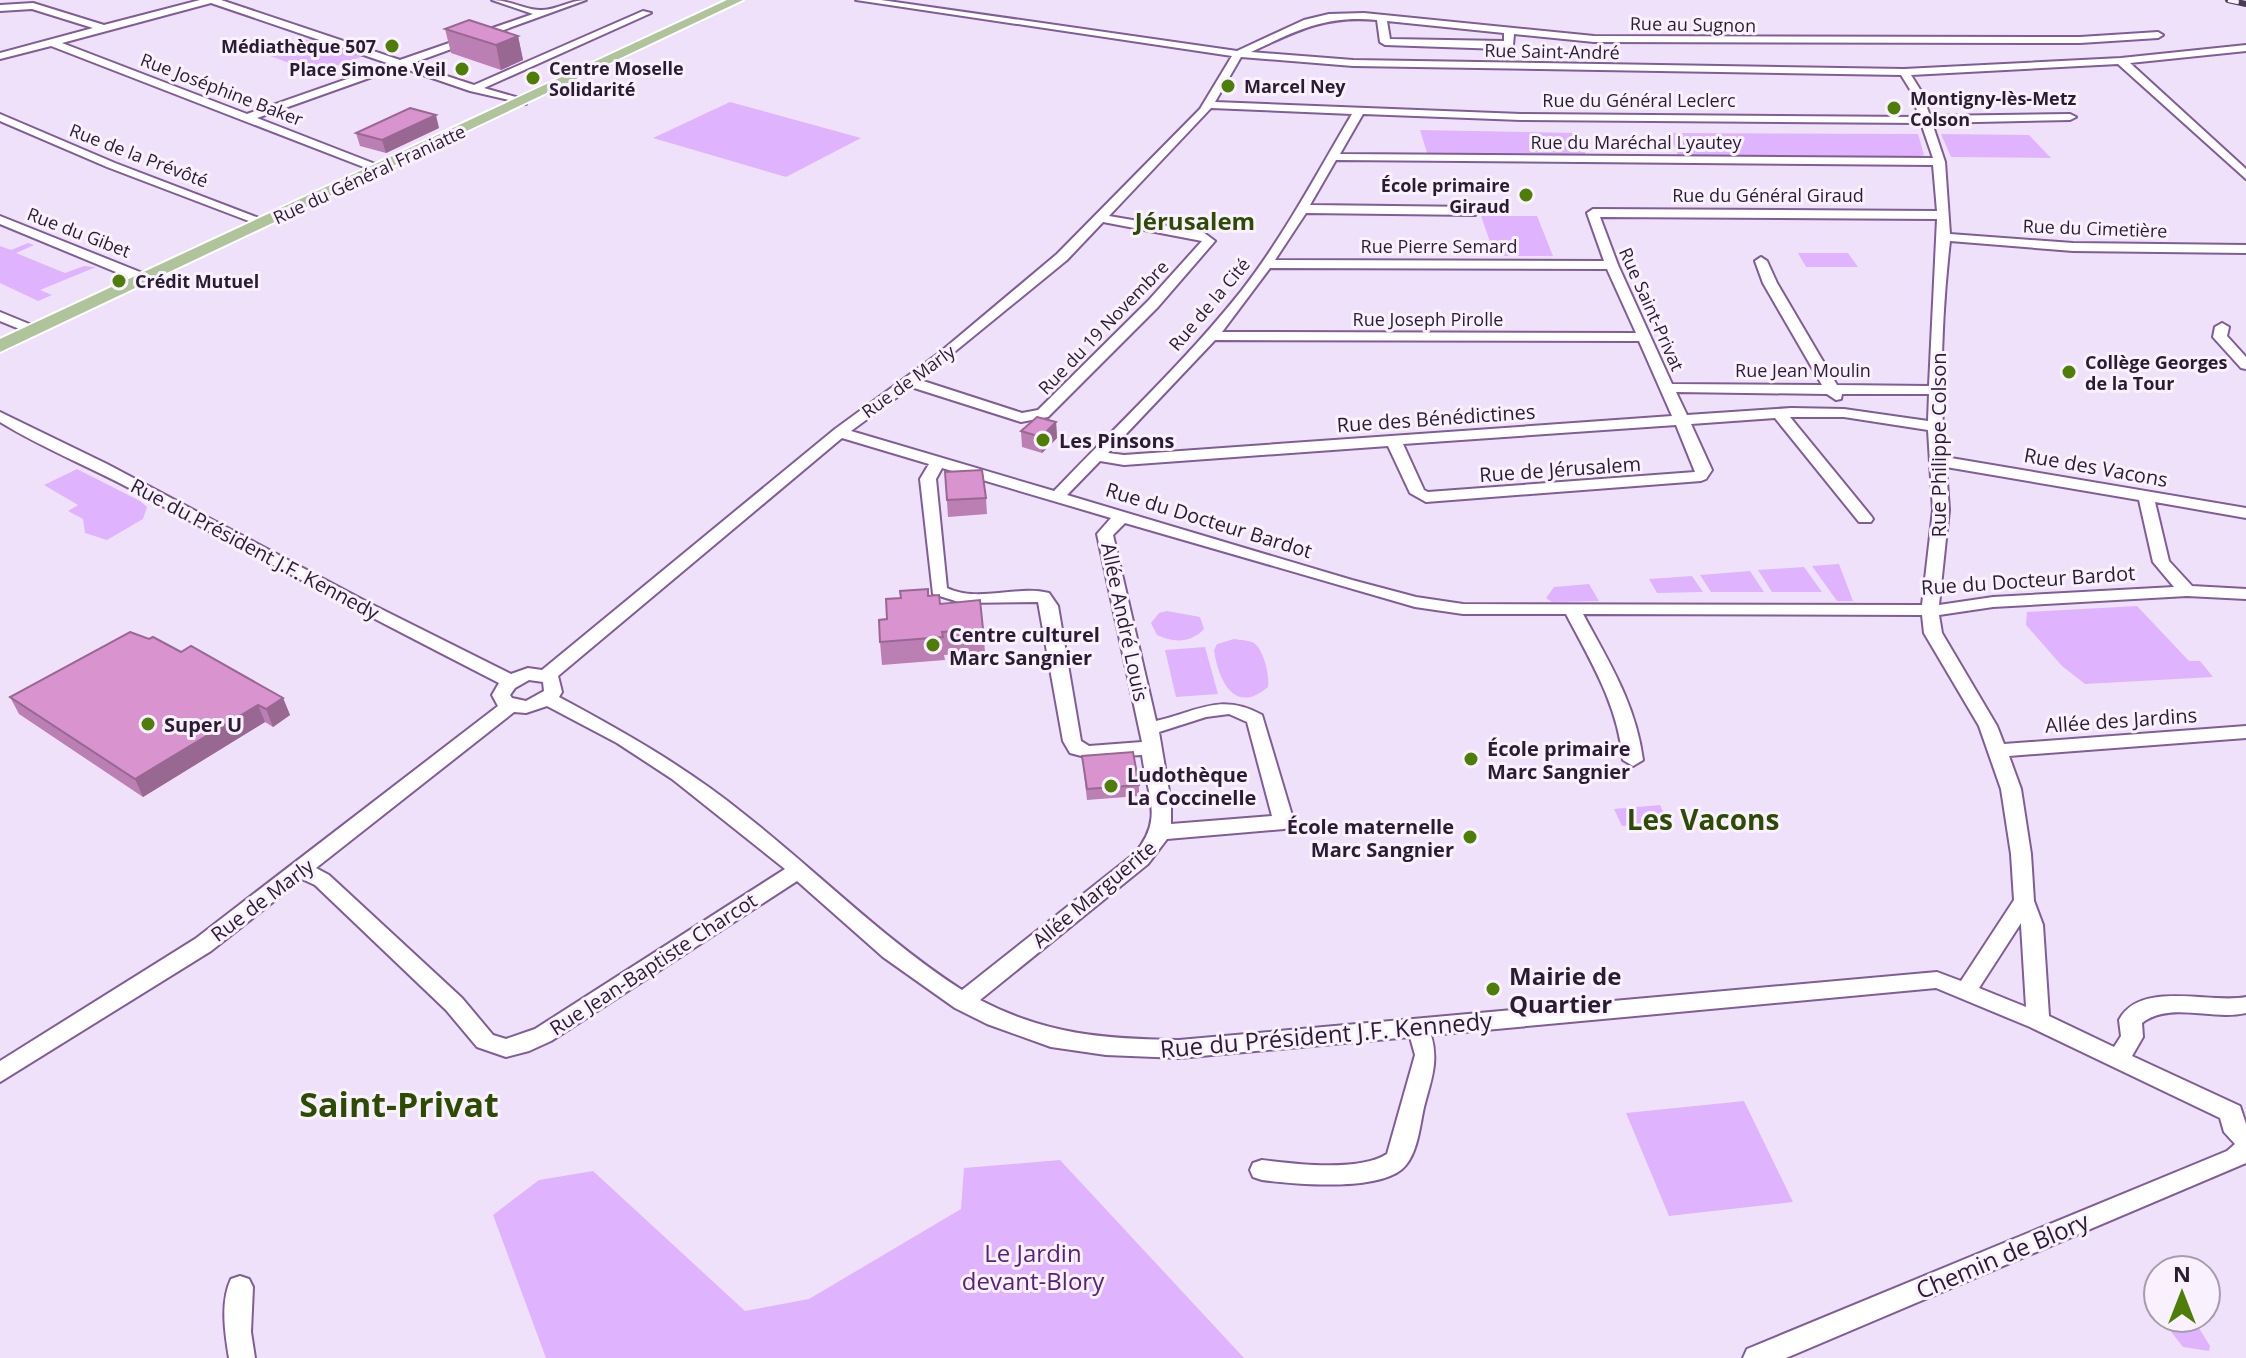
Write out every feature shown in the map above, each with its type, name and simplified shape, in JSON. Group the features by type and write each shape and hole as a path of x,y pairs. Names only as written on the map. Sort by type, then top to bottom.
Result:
{"main road":[{"name":"Rue du Général Franiatte","path":"0,346 737,0"}],"street":[{"path":"0,56 211,0 474,89 522,102"},
{"path":"497,0 545,14"},
{"path":"246,118 581,0"},
{"name":"Rue Saint-André","path":"861,0 1238,54 1411,64 1904,72 2121,61 2246,48"},
{"path":"0,8 23,4 103,28"},
{"path":"474,89 646,13"},
{"path":"1381,16 1385,42 1501,46 1509,43 1509,30"},
{"name":"Rue au Sugnon","path":"1238,54 1307,22 1329,17 1381,16 1584,38 2080,40 2158,35"},
{"name":"Rue Joséphine Baker","path":"51,42 379,169"},
{"name":"Rue de Marly","path":"547,687 840,432 1014,300 1101,218 1209,105 1238,54"},
{"path":"2121,61 2246,175"},
{"name":"Rue Philippe Colson","path":"1904,72 1916,91 1939,162 1944,237 1939,278 1935,427 1941,510 1930,610 1935,639 1968,691 1999,751 2016,814 2024,901 2032,925 2038,1021"},
{"name":"Rue du Général Leclerc","path":"1209,105 1359,112 1926,120 2070,117"},
{"name":"Rue de la Cité","path":"1057,497 1211,336 1266,264 1359,112"},
{"name":"Rue de la Prévôté","path":"0,117 111,165 266,223"},
{"name":"Rue du Maréchal Lyautey","path":"1334,157 1939,162"},
{"path":"1302,209 1475,211"},
{"name":"Rue du Général Giraud","path":"1593,213 1942,215"},
{"name":"Rue Saint-Privat","path":"1593,213 1612,265 1682,420"},
{"name":"Rue du 19 Novembre","path":"908,381 1021,418 1043,414 1153,304 1209,241 1203,236 1101,218"},
{"name":"Rue du Gibet","path":"0,220 145,279"},
{"name":"Rue du Cimetière","path":"1944,237 2073,247 2246,249"},
{"path":"1761,261 1770,283 1844,413"},
{"name":"Rue Pierre Semard","path":"1266,264 1612,265"},
{"path":"0,316 34,331"},
{"path":"2222,327 2220,337 2246,365"},
{"name":"Rue Joseph Pirolle","path":"1211,336 1645,337"},
{"name":"Rue Jean Moulin","path":"1668,388 1937,390"},
{"path":"1779,413 1865,519"},
{"name":"Rue des Bénédictines","path":"1097,456 1124,460 1779,413 1844,413 1935,427"},
{"name":"Rue du Président J.F. Kennedy","path":"0,416 510,681"},
{"name":"Rue de Jérusalem","path":"1394,442 1418,493 1426,497 1692,479 1701,476 1704,470 1682,420"},
{"name":"Rue du Docteur Bardot","path":"840,432 1415,602 1485,611 1930,610 1966,609 1993,602 2187,591 2246,594"},
{"name":"Rue des Vacons","path":"1939,461 2246,513"},
{"path":"938,462 928,479 939,590 954,598 1027,594 1043,597 1049,606 1072,741 1077,749 1089,752 1150,738"},
{"path":"2146,496 2161,562 2187,591"},
{"name":"Allée André Louis","path":"1121,517 1105,534 1150,738 1165,726 1192,713 1227,709 1245,711 1255,719 1284,822 1163,832"},
{"path":"1572,610 1622,702 1632,739 1633,760"},
{"path":"528,674 547,687 529,706 510,706 501,695 510,681 528,674"},
{"name":"Rue du Président J.F. Kennedy","path":"547,687 705,793 768,843 925,979 996,1019 1037,1034 1113,1047 1179,1049 1937,980 2038,1021 2118,1060 2239,1111"},
{"name":"Rue de Marly","path":"0,1073 171,967 302,870 510,706"},
{"name":"Allée des Jardins","path":"1999,751 2246,732"},
{"name":"Allée Marguerite","path":"963,1002 1156,846 1163,832 1164,817 1150,738"},
{"name":"Rue Jean-Baptiste Charcot","path":"302,870 322,880 454,1004 485,1041 506,1048 543,1035 797,871"},
{"path":"1966,990 2024,901"},
{"path":"2118,1060 2132,1037 2130,1020 2146,1007 2162,1003 2226,1009 2246,1005"},
{"path":"1262,1170 1302,1176 1374,1170 1393,1164 1401,1153 1426,1055 1418,1027"},
{"path":"2239,1111 2232,1125 2246,1140"},
{"name":"Chemin de Blory","path":"1756,1358 2235,1158 2246,1149"},
{"path":"240,1287 238,1332 242,1358"}],"green space":[{"path":"314,38 364,56 315,73 265,54"},
{"path":"730,102 861,138 786,177 653,138"},
{"path":"1420,130 1576,133 1587,157 1428,156"},
{"path":"1668,133 1918,134 1924,155 1911,158 1679,157"},
{"path":"1941,134 2029,135 2051,158 1951,157"},
{"path":"1481,216 1537,216 1553,256 1495,256"},
{"path":"28,243 34,245 16,253 65,273 84,266 96,267 40,290 52,295 38,301 0,283 0,246 11,250"},
{"path":"1798,253 1848,253 1858,267 1806,267"},
{"path":"77,469 140,501 147,507 143,519 107,540 85,533 83,519 68,511 78,505 44,485"},
{"path":"1839,564 1853,601 1837,601 1812,566"},
{"path":"1804,567 1822,592 1772,592 1758,570"},
{"path":"1750,571 1764,592 1711,592 1700,575"},
{"path":"1692,576 1703,592 1657,593 1649,579"},
{"path":"1589,584 1599,601 1552,602 1546,598 1554,587"},
{"path":"2137,606 2189,661 2200,661 2213,677 2085,684 2062,666 2026,625 2027,612"},
{"path":"1167,611 1200,617 1204,629 1194,637 1182,640 1157,635 1151,623 1159,613"},
{"path":"1234,639 1258,646 1267,671 1268,687 1246,698 1237,696 1224,682 1214,650 1217,644"},
{"path":"1205,647 1218,694 1176,697 1165,650"},
{"path":"1660,805 1668,822 1622,826 1614,809"},
{"path":"1744,1101 1793,1202 1669,1216 1626,1113"},
{"name":"Le Jardin devant-Blory","path":"1060,1160 1244,1358 546,1358 493,1215 539,1180 593,1171 745,1311 809,1299 961,1209 964,1168"},
{"path":"2173,1334 2203,1334 2210,1346 2209,1351 2183,1347"}],"building":[{"path":"469,20 518,36 496,45 445,29"},
{"path":"410,108 436,115 382,140 356,133"},
{"path":"1037,417 1056,422 1041,437 1021,431"},
{"path":"982,470 986,498 947,500 945,472"},
{"path":"928,589 928,596 939,595 940,604 980,600 983,629 942,632 943,637 880,642 879,620 887,619 886,599 901,598 900,591"},
{"name":"Super U","path":"130,632 149,639 153,637 181,652 191,646 283,698 266,709 258,705 135,779 10,697"},
{"name":"Ludothèque La Coccinelle","path":"1133,752 1139,785 1087,789 1082,756"}],"railway":[{"path":"2228,0 2246,4"}],"place":[{"name":"Médiathèque 507","path":"392,46"},
{"name":"Place Simone Veil","path":"462,69"},
{"name":"Centre Moselle Solidarité","path":"533,78"},
{"name":"Marcel Ney","path":"1228,86"},
{"name":"Montigny-lès-Metz Colson","path":"1894,108"},
{"name":"École primaire Giraud","path":"1526,195"},
{"name":"Crédit Mutuel","path":"119,281"},
{"name":"Collège Georges de la Tour","path":"2069,372"},
{"name":"Les Pinsons","path":"1043,440"},
{"name":"Centre culturel Marc Sangnier","path":"933,645"},
{"name":"Super U","path":"148,724"},
{"name":"École primaire Marc Sangnier","path":"1471,759"},
{"name":"Ludothèque La Coccinelle","path":"1111,786"},
{"name":"École maternelle Marc Sangnier","path":"1470,837"},
{"name":"Mairie de Quartier","path":"1493,989"}],"district":[{"name":"Jérusalem","path":"1195,220"},
{"name":"Les Vacons","path":"1703,819"},
{"name":"Saint-Privat","path":"399,1104"}]}
